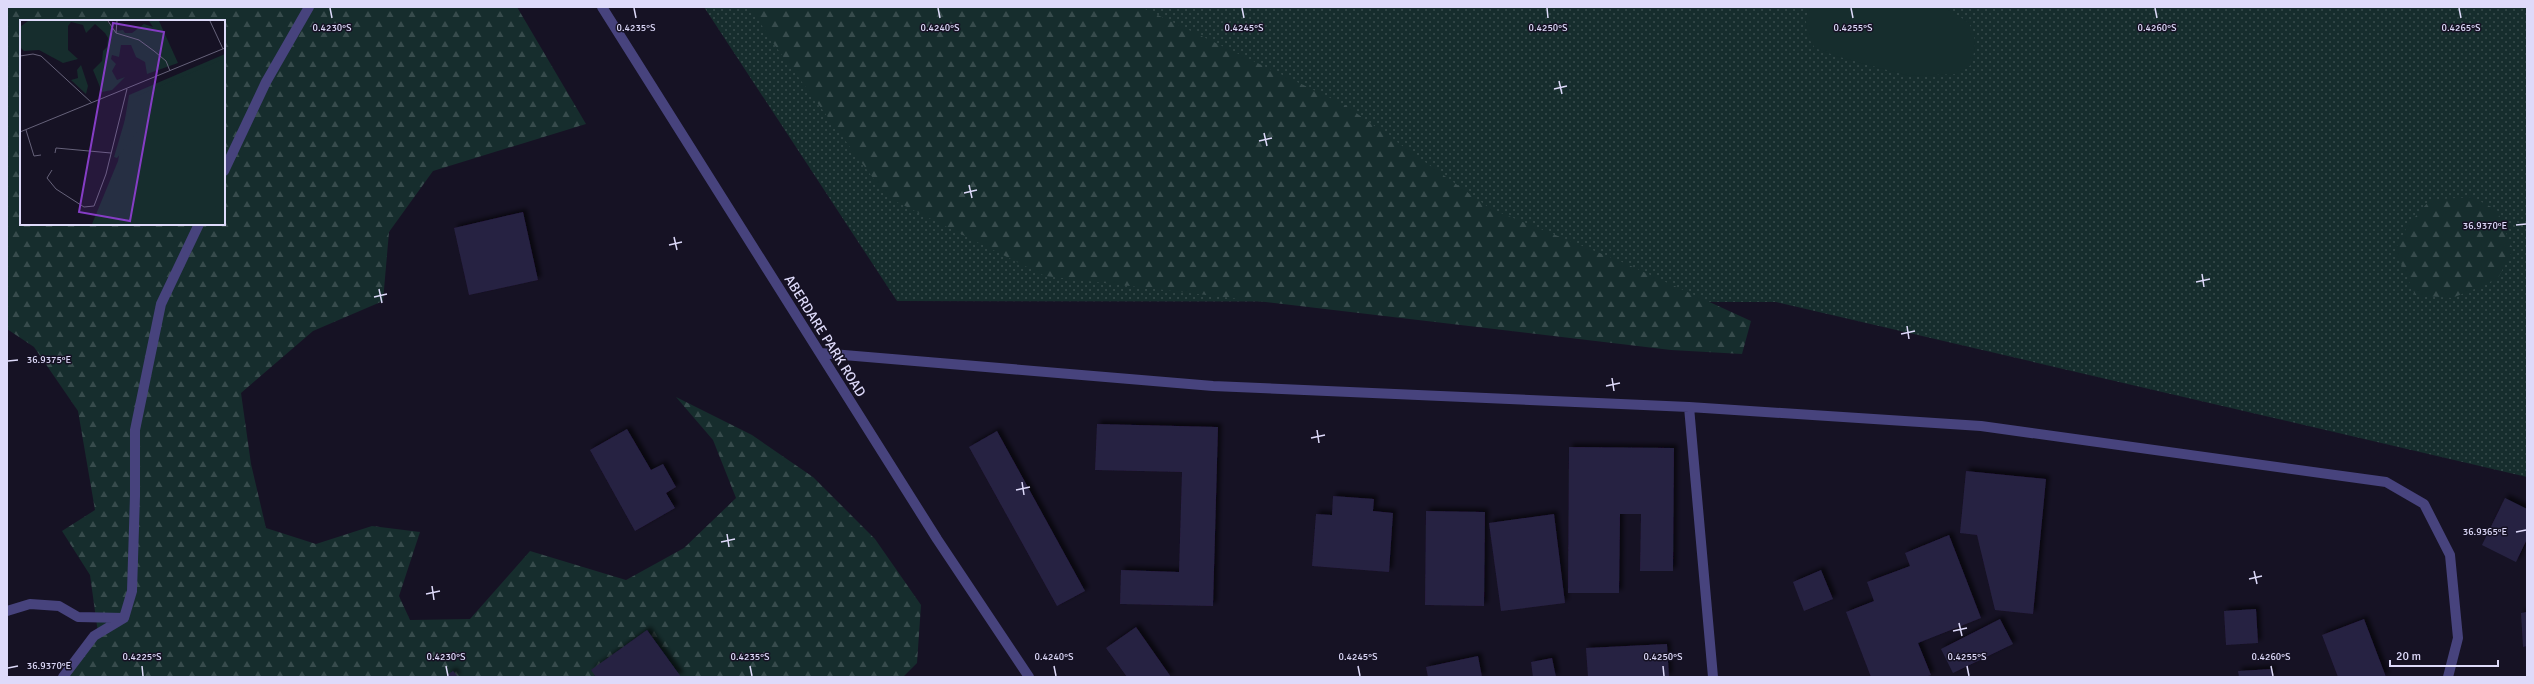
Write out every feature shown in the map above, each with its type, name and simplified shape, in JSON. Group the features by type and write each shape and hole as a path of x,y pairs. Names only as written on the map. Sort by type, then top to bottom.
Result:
{"street":[{"path":"225,169 266,82 309,7"},
{"name":"ABERDARE PARK ROAD","path":"602,7 937,539 1029,677"},
{"path":"63,677 94,636 124,618 132,591 135,496 135,430 161,304 199,225"},
{"path":"820,353 1214,386 1689,407 1981,426 2386,482 2424,504 2450,556 2458,638 2448,677"},
{"path":"1689,407 1713,677"},
{"path":"7,611 30,604 59,606 78,617 124,618"}],"green space":[{"path":"7,7 517,7 586,124 433,171 389,232 383,301 313,331 241,393 251,464 266,528 316,544 372,526 420,532 399,596 410,620 470,619 530,551 626,580 684,548 736,498 713,440 676,397 752,435 813,477 875,539 921,605 917,663 903,677 64,677 98,633 90,575 62,531 95,510 78,411 34,347 7,329"},
{"path":"704,7 2527,7 2527,477 1776,302 897,301"},
{"path":"750,7 1141,7 1345,105 1491,209 1622,262 1751,321 1742,354 1671,350 1045,276 887,197 773,43"},
{"path":"1808,7 1944,7 1968,22 1974,32 1975,48 1971,65 1958,74 1909,76 1836,56 1815,48 1807,36 1806,21"},
{"path":"2472,197 2497,210 2513,250 2497,280 2452,298 2415,295 2395,250 2408,225 2430,200"}],"building":[{"path":"523,212 538,280 469,295 454,228"},
{"path":"1097,424 1218,427 1213,606 1120,604 1121,570 1179,572 1182,472 1095,470"},
{"path":"627,429 651,470 663,464 676,487 666,493 675,508 635,531 590,450"},
{"path":"997,431 1085,591 1057,606 969,447"},
{"path":"1569,447 1674,448 1673,571 1640,571 1641,514 1620,514 1619,593 1568,593"},
{"path":"1966,471 2046,479 2033,614 1995,610 1977,535 1960,533"},
{"path":"1333,496 1374,499 1373,511 1393,513 1389,572 1312,566 1316,514 1332,515"},
{"path":"2505,498 2527,509 2527,539 2516,562 2482,545"},
{"path":"1426,511 1485,512 1484,606 1425,605"},
{"path":"1554,514 1565,603 1501,611 1489,523"},
{"path":"1949,535 1981,618 1918,643 1931,675 1925,677 1871,677 1846,612 1874,601 1867,582 1910,566 1905,553"},
{"path":"1821,570 1833,599 1804,611 1793,582"},
{"path":"2256,609 2258,643 2226,645 2224,611"},
{"path":"2527,612 2527,646 2523,647 2521,613"},
{"path":"2000,619 2013,644 1953,673 1941,649"},
{"path":"2364,619 2386,677 2338,677 2322,635"},
{"path":"1136,627 1171,677 1127,677 1106,648"},
{"path":"647,630 681,677 596,677 591,670"},
{"path":"1667,644 1669,677 1588,677 1586,648"},
{"path":"1478,656 1482,677 1428,677 1426,667"},
{"path":"1552,658 1556,677 1533,677 1531,662"},
{"path":"2272,669 2272,677 2239,677 2238,671"},
{"path":"453,671 458,677 445,677"}]}
